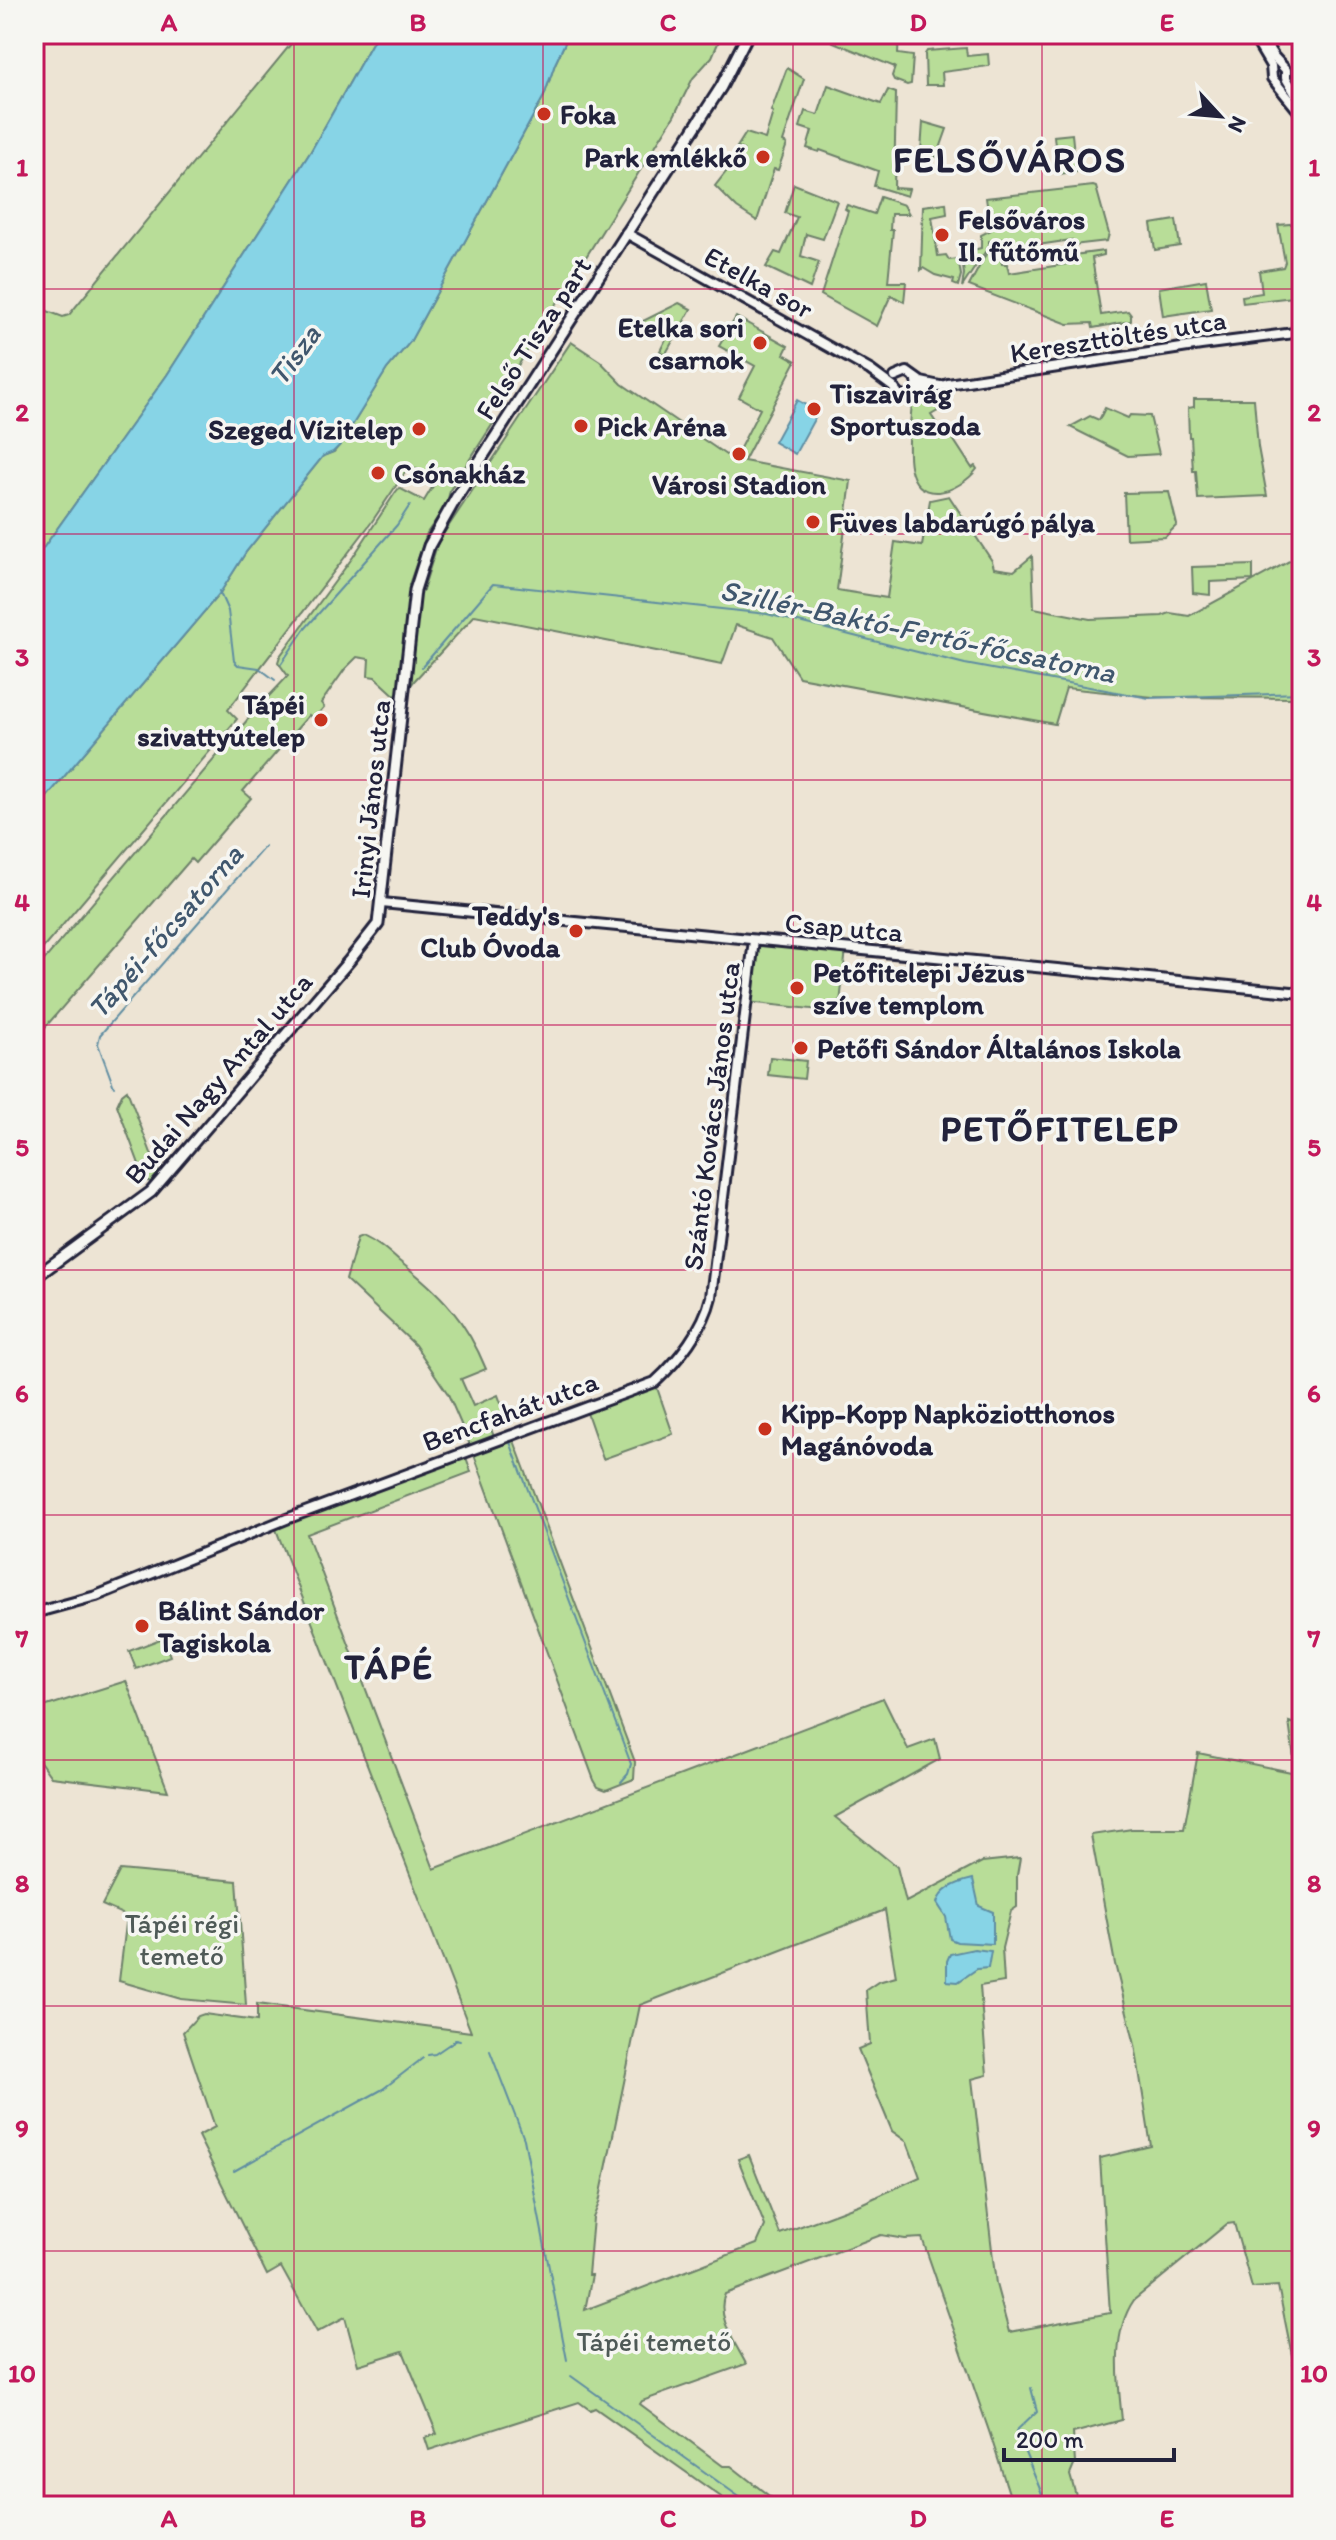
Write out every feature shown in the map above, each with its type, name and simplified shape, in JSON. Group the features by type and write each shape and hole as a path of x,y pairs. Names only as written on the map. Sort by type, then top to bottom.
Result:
{"main road":[{"name":"Felső Tisza part","path":"405,684 415,590 429,546 463,487 721,87 748,34"},
{"name":"Irinyi János utca","path":"379,919 405,684"},
{"name":"Budai Nagy Antal utca","path":"34,1278 151,1192 349,961 379,919"}],"street":[{"path":"1252,34 1276,68 1286,70 1282,79"},
{"path":"1259,34 1276,68 1272,78 1282,79 1302,105"},
{"path":"1282,79 1302,115"},
{"name":"Etelka sor","path":"626,233 870,370 893,387"},
{"name":"Kereszttöltés utca","path":"917,385 941,386 1302,332"},
{"name":"Etelka sor","path":"870,370 895,377"},
{"path":"907,372 917,385 912,395 904,397 896,394 893,387 895,377 907,372"},
{"name":"Csap utca","path":"382,903 1302,993"},
{"name":"Szántó Kovács János utca","path":"711,1297 754,940"},
{"name":"Bencfahát utca","path":"34,1613 96,1596 284,1520 655,1382 689,1340 709,1307 711,1297"}],"green space":[{"path":"299,34 377,34 311,151 167,375 34,561 34,318 42,309 63,317 69,315"},
{"path":"569,34 722,34 712,57 693,78 674,116 486,417 494,422 450,490 447,504 427,533 409,585 423,590 438,542 571,342 600,361 622,384 726,455 738,452 760,409 739,397 755,366 719,346 736,317 788,346 784,354 796,361 744,461 851,481 837,590 887,598 895,542 922,546 930,500 949,496 994,568 1014,571 1032,556 1034,608 1090,619 1170,613 1189,616 1293,559 1295,608 1302,608 1302,698 1153,697 1066,688 1055,724 799,677 773,637 736,625 722,664 475,615 400,700 375,677 368,676 369,659 357,657 321,703 324,707 314,719 309,715 243,791 251,798 195,863 191,859 34,1040 34,972 288,676 278,662 280,656 399,488 424,501 436,481 410,465 371,523 228,710 237,719 34,959 34,812 220,593 246,552 323,456 334,452 340,445 387,369 410,342 544,96"},
{"path":"833,34 899,34 898,54 913,56 911,84 894,80 895,67 833,42"},
{"path":"966,48 967,56 988,54 989,66 942,72 943,85 926,85 927,51"},
{"path":"787,68 804,79 783,142 787,144 778,170 774,169 757,221 737,208 715,186 743,150 737,147 746,133 765,139 771,111"},
{"path":"828,85 881,104 888,90 896,93 894,188 909,189 907,196 874,186 878,171 807,148 812,131 800,127 805,111 818,115"},
{"path":"923,122 947,129 937,157 930,155 925,167 920,166"},
{"path":"1072,134 1076,172 1058,174 1054,136"},
{"path":"794,184 837,201 823,239 806,234 801,256 819,262 810,288 766,267 775,252 781,254 797,217 785,213"},
{"path":"1096,187 1109,234 1107,241 1073,245 1072,240 1011,249 1007,238 989,241 989,246 962,287 961,253 981,248 981,235 991,230 986,198"},
{"path":"880,197 904,205 909,214 891,214 890,230 893,230 888,282 906,282 904,302 891,295 877,326 821,295 848,211 845,209 847,205 874,214"},
{"path":"946,203 947,214 932,217 938,256 958,259 961,275 958,286 953,284 954,280 923,268 921,270 923,206"},
{"path":"1176,220 1180,246 1155,250 1151,224"},
{"path":"1302,223 1302,296 1243,303 1242,296 1262,293 1259,271 1283,267 1285,262 1278,225"},
{"path":"988,250 999,254 1002,264 1007,264 1009,273 1074,263 1074,255 1104,251 1104,255 1092,258 1101,315 1128,311 1131,321 1093,328 1092,323 1068,324 969,286"},
{"path":"1206,280 1211,309 1163,316 1159,288"},
{"path":"679,303 691,309 665,355 660,351 667,337 658,332 625,330"},
{"path":"914,398 937,400 941,409 931,415 939,427 944,425 972,468 975,466 977,469 949,490 925,490 916,483 911,472 909,442"},
{"path":"1194,399 1254,399 1258,447 1267,496 1198,499 1189,437 1188,408 1194,407"},
{"path":"1105,408 1128,418 1130,415 1150,416 1159,454 1128,456 1070,427 1090,416 1099,420"},
{"path":"1169,492 1177,525 1165,537 1126,539 1124,493"},
{"path":"1253,565 1253,580 1210,582 1210,595 1193,593 1192,567"},
{"path":"754,940 846,949 839,1012 747,1002"},
{"path":"770,1057 806,1061 804,1079 768,1075"},
{"path":"127,1090 159,1174 151,1182 145,1180 117,1105"},
{"path":"363,1235 382,1246 428,1284 461,1322 486,1369 461,1379 473,1406 498,1395 507,1420 490,1426 494,1437 470,1445 448,1394 415,1345 346,1280 358,1237"},
{"path":"655,1382 673,1434 603,1459 585,1407"},
{"path":"513,1438 635,1762 634,1779 606,1790 598,1787 594,1780 473,1452"},
{"name":"Tápéi temető","path":"463,1448 471,1472 307,1534 434,1869 883,1698 908,1749 935,1739 940,1759 835,1817 897,1867 906,1902 982,1862 1020,1858 1017,1907 1011,1911 1002,1948 1004,1982 980,1986 987,2075 972,2079 996,2284 1009,2332 1110,2313 1100,2158 1151,2146 1135,2045 1115,1964 1091,1835 1132,1829 1184,1829 1198,1753 1296,1773 1289,1722 1302,1726 1302,2405 1278,2286 1252,2288 1234,2223 1227,2224 1134,2300 1127,2313 1118,2358 1122,2420 1073,2433 1075,2463 1070,2475 1079,2506 1013,2506 922,2238 881,2235 725,2294 725,2321 746,2364 640,2404 723,2466 731,2466 782,2506 734,2506 595,2408 590,2410 579,2402 429,2450 425,2438 437,2434 403,2351 358,2365 345,2317 317,2332 281,2267 267,2275 198,2136 215,2127 183,2032 198,2016 204,2014 257,2021 257,2004 471,2032 272,1519","holes":["885,1910 896,1977 878,1982 866,1990 870,2044 858,2049 892,2131 907,2142 920,2177 863,2203 780,2234 749,2155 738,2159 765,2226 757,2244 585,2310 592,2275 588,2275 593,2218 599,2203 640,2005"]},
{"path":"163,1638 170,1656 136,1669 129,1651"},
{"path":"126,1681 168,1791 51,1777 34,1753 34,1710"},
{"name":"Tápéi régi temető","path":"120,1870 237,1881 246,2005 181,1999 119,1981 127,1916 102,1905"}],"water":[{"name":"Tisza","path":"377,34 569,34 544,96 410,342 387,369 340,445 323,456 246,552 220,593 34,812 34,561 167,375 311,151"},
{"path":"797,400 818,412 795,454 774,442"},
{"path":"973,1879 979,1906 993,1912 993,1944 950,1939 946,1917 937,1903 946,1890"},
{"path":"974,1949 991,1951 988,1968 977,1969 958,1982 947,1981 950,1954"}],"waterway":[{"path":"281,664 304,630 397,525 410,505"},
{"name":"Szillér-Baktó-Fertő-főcsatorna","path":"422,667 493,584 767,614 965,664 1149,698 1302,693"},
{"path":"219,591 228,611 234,661 238,665 259,668 275,680"},
{"name":"Tápéi-főcsatorna","path":"114,1087 98,1044 100,1035 265,846"},
{"path":"510,1442 631,1764 621,1782"},
{"path":"475,1454 510,1442"},
{"path":"385,1488 464,1458"},
{"path":"301,1518 376,1491"},
{"path":"455,2039 460,2040"},
{"path":"428,2055 435,2054 457,2039"},
{"name":"Tápéi-főcsatorna","path":"490,2051 524,2139 567,2360"},
{"path":"234,2171 383,2089 423,2058"},
{"name":"Tápéi-főcsatorna","path":"571,2376 752,2506"},
{"path":"1031,2388 1037,2411 1016,2431 1047,2506"}],"place":[{"name":"Foka","path":"544,114"},
{"name":"Park emlékkő","path":"763,157"},
{"name":"Felsőváros II. fűtőmű","path":"942,235"},
{"name":"Etelka sori csarnok","path":"760,343"},
{"name":"Tiszavirág Sportuszoda","path":"814,409"},
{"name":"Pick Aréna","path":"581,426"},
{"name":"Szeged Vízitelep","path":"419,429"},
{"name":"Városi Stadion","path":"739,454"},
{"name":"Csónakház","path":"378,473"},
{"name":"Füves labdarúgó pálya","path":"813,522"},
{"name":"Tápéi szivattyútelep","path":"321,720"},
{"name":"Teddy's Club Óvoda","path":"576,931"},
{"name":"Petőfitelepi Jézus szíve templom","path":"797,988"},
{"name":"Petőfi Sándor Általános Iskola","path":"801,1048"},
{"name":"Kipp-Kopp Napköziotthonos Magánóvoda","path":"765,1429"},
{"name":"Bálint Sándor Tagiskola","path":"142,1626"}],"district":[{"name":"FELSŐVÁROS","path":"1010,159"},
{"name":"PETŐFITELEP","path":"1060,1128"},
{"name":"TÁPÉ","path":"389,1666"}]}
